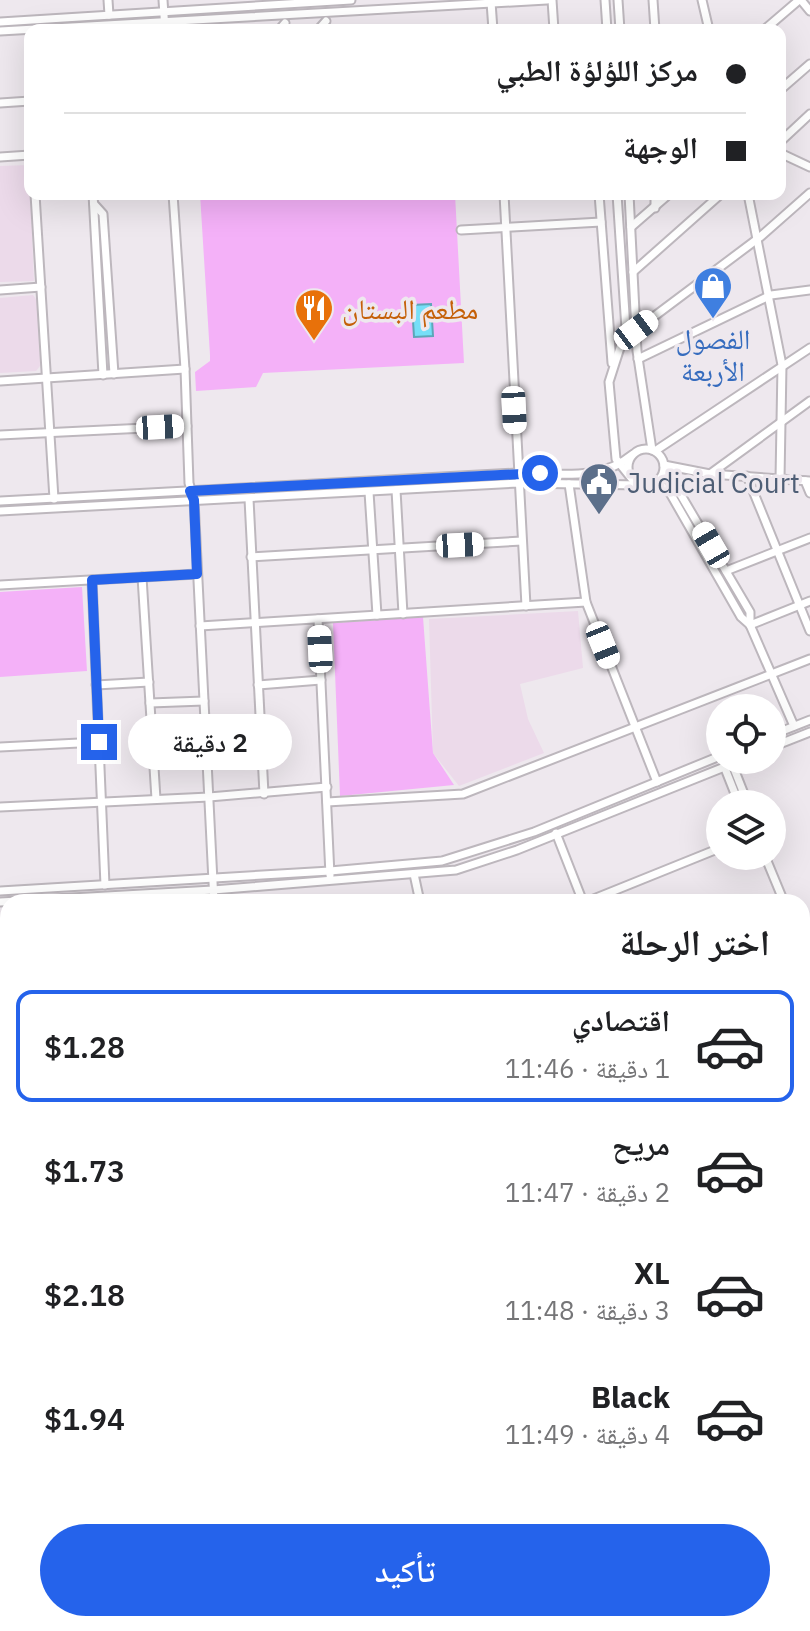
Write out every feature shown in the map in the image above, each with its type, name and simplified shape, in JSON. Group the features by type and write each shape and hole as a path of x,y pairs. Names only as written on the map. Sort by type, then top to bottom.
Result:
{"street":[{"path":"108,0 109,15"},
{"path":"163,0 165,24"},
{"path":"0,22 230,4 351,0"},
{"path":"179,24 549,0 553,24"},
{"path":"605,0 607,24"},
{"path":"618,0 620,24"},
{"path":"653,0 655,24"},
{"path":"702,0 708,24"},
{"path":"771,24 800,0 810,11"},
{"path":"491,2 493,24"},
{"path":"84,16 85,24"},
{"path":"323,24 326,21"},
{"path":"0,31 24,30"},
{"path":"786,85 810,64"},
{"path":"0,103 24,101"},
{"path":"786,136 810,114"},
{"path":"0,157 24,155"},
{"path":"786,156 810,167"},
{"path":"636,330 760,237 810,193"},
{"path":"35,200 55,508"},
{"path":"94,200 103,375"},
{"path":"173,200 190,491 194,500 213,894"},
{"path":"504,200 526,606"},
{"path":"599,200 612,367"},
{"path":"617,200 626,329 609,382 615,455 619,466 640,485"},
{"path":"629,200 638,359 653,450 750,612 750,625 794,726"},
{"path":"655,200 655,208"},
{"path":"631,227 663,200"},
{"path":"633,272 714,200"},
{"path":"750,200 760,237 782,365 778,424 780,479"},
{"path":"94,204 103,214 114,374"},
{"path":"461,230 601,222"},
{"path":"0,290 41,287"},
{"path":"638,359 771,295 810,290"},
{"path":"0,501 517,473 592,474 619,466 632,455 653,450 810,348"},
{"path":"0,381 185,369"},
{"path":"710,474 810,401"},
{"path":"0,435 187,426"},
{"path":"592,474 607,466 615,455"},
{"path":"632,455 628,467 632,479"},
{"path":"664,466 710,474 807,481 810,493"},
{"path":"657,482 664,466"},
{"path":"747,476 810,631"},
{"path":"0,511 518,483 640,485 657,482"},
{"path":"657,482 670,493 741,617 750,625"},
{"path":"569,484 586,602 657,782"},
{"path":"396,490 403,614"},
{"path":"369,492 377,615"},
{"path":"249,499 264,794"},
{"path":"726,571 810,538"},
{"path":"251,557 522,541"},
{"path":"0,585 197,574"},
{"path":"142,577 156,799"},
{"path":"92,580 105,885"},
{"path":"750,625 810,601"},
{"path":"200,626 586,602"},
{"path":"318,619 330,881"},
{"path":"327,802 463,794 810,659"},
{"path":"258,685 321,680"},
{"path":"96,685 149,682"},
{"path":"150,703 204,701"},
{"path":"786,729 810,720"},
{"path":"786,741 810,732"},
{"path":"0,747 99,742"},
{"path":"0,891 425,863 473,854 657,782 706,767"},
{"path":"154,894 414,874 472,866 706,769"},
{"path":"0,807 264,794 327,787"},
{"path":"556,833 581,894"},
{"path":"604,894 706,854"},
{"path":"771,870 781,894"},
{"path":"414,874 418,894"}],"shaded area":[{"path":"24,165 24,200 31,200 34,281 0,282 0,166"},
{"path":"200,200 455,200 464,363 263,373 256,387 196,391 195,372 210,361"},
{"path":"33,295 39,303 40,366 36,371 0,373 0,298"},
{"path":"82,587 87,671 0,677 0,592"},
{"path":"578,611 583,668 520,684 528,719 544,753 459,786 433,753 429,619"},
{"path":"423,617 433,753 454,785 340,796 333,623"}],"water":[{"path":"431,304 433,336 414,337 412,305"}],"place":[{"name":"الفصول الأربعة","path":"713,320"},
{"name":"مطعم البستان","path":"314,342"},
{"name":"Judicial Court","path":"599,516"}],"route":[{"path":"99,742 92,580 197,574 194,500 190,491 540,473"}]}
